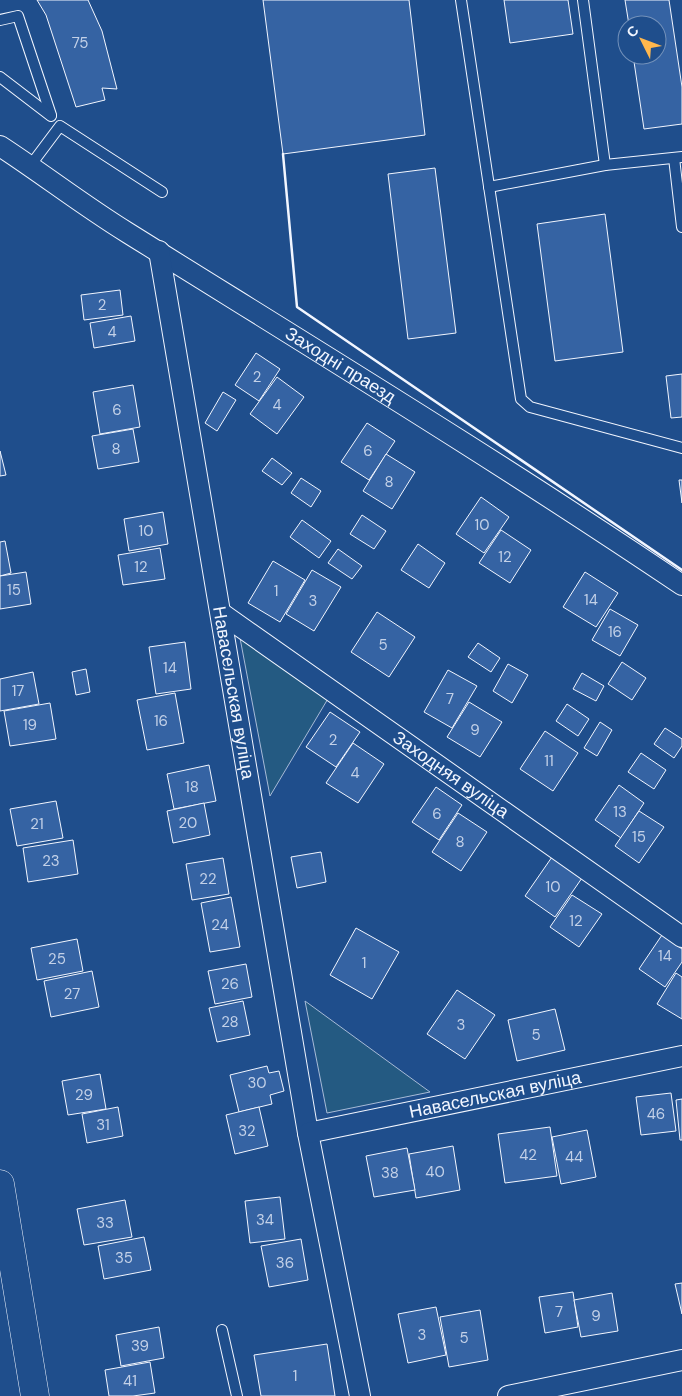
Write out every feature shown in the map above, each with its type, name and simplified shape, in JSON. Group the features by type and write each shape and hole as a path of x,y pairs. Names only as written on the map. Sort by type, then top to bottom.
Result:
{"main road":[{"path":"0,1184 34,1396"}],"street":[{"name":"Заходні праезд","path":"0,146 127,232 597,527 682,585"},
{"name":"Навасельская вуліца","path":"159,251 308,1133 360,1396"},
{"name":"Заходняя вуліца","path":"221,613 682,937"},
{"name":"Навасельская вуліца","path":"308,1133 682,1056"},
{"path":"508,1396 682,1360"}],"lane":[{"path":"461,0 521,399 530,407 682,448"},
{"path":"583,0 605,165"},
{"path":"0,20 18,16 51,115"},
{"path":"0,76 51,115 60,126 162,192"},
{"path":"30,166 60,126"},
{"path":"489,187 605,165 678,157 682,227"},
{"path":"222,1330 237,1396"}],"shaded area":[{"path":"240,638 329,697 270,796"},
{"path":"305,1001 430,1092 327,1113"}],"building":[{"path":"37,0 88,0 102,31 117,89 102,88 105,100 76,107 46,15"},
{"path":"263,0 409,0 425,135 283,154"},
{"path":"504,0 568,0 573,34 510,43"},
{"path":"625,0 669,0 682,87 682,124 644,129 634,65 667,65 667,15 627,15"},
{"path":"435,168 456,333 408,339 388,174"},
{"path":"605,214 623,352 555,361 537,224"},
{"path":"120,290 123,315 84,320 81,295"},
{"path":"131,316 135,341 94,348 90,323"},
{"path":"256,353 280,369 259,401 235,385"},
{"path":"682,374 682,417 671,418 666,376"},
{"path":"277,377 304,397 277,434 250,414"},
{"path":"133,385 140,427 100,434 93,392"},
{"path":"223,392 236,400 217,431 205,423"},
{"path":"367,423 395,441 369,480 341,462"},
{"path":"133,429 139,462 98,469 92,436"},
{"path":"0,451 6,475 0,476"},
{"path":"386,454 415,472 392,509 363,491"},
{"path":"272,458 292,473 282,485 262,471"},
{"path":"301,478 321,491 311,507 291,493"},
{"path":"679,480 682,480 682,503"},
{"path":"481,497 509,517 484,553 456,534"},
{"path":"163,512 168,544 129,551 124,519"},
{"path":"362,515 386,531 374,549 350,534"},
{"path":"302,520 331,541 319,558 290,537"},
{"path":"501,530 531,550 510,583 479,563"},
{"path":"5,541 11,573 0,576 0,542"},
{"path":"418,544 445,563 429,588 401,570"},
{"path":"160,548 165,579 123,585 118,555"},
{"path":"338,549 362,566 352,579 328,563"},
{"path":"273,561 305,580 280,622 248,603"},
{"path":"312,570 341,587 314,631 286,614"},
{"path":"26,572 31,604 0,609 0,576"},
{"path":"585,572 618,593 596,627 563,607"},
{"path":"610,609 638,625 620,656 592,640"},
{"path":"377,612 415,637 389,677 351,652"},
{"path":"185,642 191,689 156,694 149,647"},
{"path":"478,643 500,658 491,672 468,657"},
{"path":"622,662 646,678 632,700 608,684"},
{"path":"508,664 528,675 512,703 493,691"},
{"path":"86,669 90,692 76,695 72,672"},
{"path":"448,670 477,686 452,728 424,712"},
{"path":"33,672 39,704 0,711 0,679"},
{"path":"582,673 604,686 596,701 573,689"},
{"path":"175,693 184,743 147,750 137,700"},
{"path":"469,702 502,722 480,757 447,737"},
{"path":"50,703 56,739 10,746 4,711"},
{"path":"567,704 589,719 578,736 556,721"},
{"path":"330,712 360,732 336,767 306,747"},
{"path":"600,722 612,730 597,756 584,748"},
{"path":"665,728 682,739 682,746 674,758 654,744"},
{"path":"545,731 578,753 553,791 520,769"},
{"path":"353,743 384,764 358,803 326,783"},
{"path":"641,753 666,770 654,789 628,772"},
{"path":"209,765 216,801 174,809 167,774"},
{"path":"619,785 644,803 621,838 595,820"},
{"path":"436,787 462,805 439,840 412,822"},
{"path":"56,801 63,838 17,846 10,809"},
{"path":"204,803 210,835 173,843 167,811"},
{"path":"639,811 664,827 639,863 615,846"},
{"path":"458,813 487,832 461,871 432,852"},
{"path":"73,840 78,874 28,882 23,848"},
{"path":"321,852 326,882 297,888 291,857"},
{"path":"552,857 582,878 555,917 525,896"},
{"path":"223,858 229,894 192,900 186,864"},
{"path":"572,895 602,914 579,947 550,927"},
{"path":"231,897 240,947 210,952 201,903"},
{"path":"356,928 399,952 372,999 330,975"},
{"path":"662,935 682,949 682,962 665,987 639,969"},
{"path":"77,939 83,971 37,980 31,948"},
{"path":"246,964 252,997 215,1004 208,971"},
{"path":"92,971 99,1007 51,1017 44,981"},
{"path":"676,973 682,977 682,1019 657,1004"},
{"path":"457,990 495,1015 465,1059 427,1034"},
{"path":"243,1001 250,1035 217,1042 209,1008"},
{"path":"555,1009 565,1050 517,1061 508,1020"},
{"path":"267,1066 269,1073 279,1071 284,1091 270,1095 272,1104 239,1112 230,1075"},
{"path":"100,1074 106,1109 68,1115 62,1081"},
{"path":"671,1093 676,1131 641,1135 636,1097"},
{"path":"682,1099 682,1140 680,1140 676,1100"},
{"path":"118,1107 123,1136 87,1143 82,1114"},
{"path":"259,1107 268,1146 235,1154 226,1115"},
{"path":"550,1127 557,1176 505,1183 498,1134"},
{"path":"587,1130 596,1177 561,1184 552,1137"},
{"path":"453,1146 460,1190 416,1198 409,1154"},
{"path":"407,1148 415,1190 374,1197 366,1156"},
{"path":"280,1197 285,1239 250,1243 245,1201"},
{"path":"125,1200 132,1237 84,1245 77,1209"},
{"path":"144,1237 151,1270 104,1279 98,1246"},
{"path":"301,1239 308,1280 269,1287 261,1246"},
{"path":"682,1283 682,1314 675,1284"},
{"path":"573,1292 578,1327 545,1333 539,1297"},
{"path":"612,1293 618,1331 581,1337 574,1300"},
{"path":"436,1307 446,1355 408,1363 398,1314"},
{"path":"480,1310 488,1360 449,1367 440,1317"},
{"path":"159,1327 164,1358 121,1366 116,1335"},
{"path":"327,1344 335,1396 261,1396 254,1355"},
{"path":"150,1362 155,1393 133,1396 109,1396 105,1370"}],"wall":[{"path":"283,154 297,307 682,570"}]}
